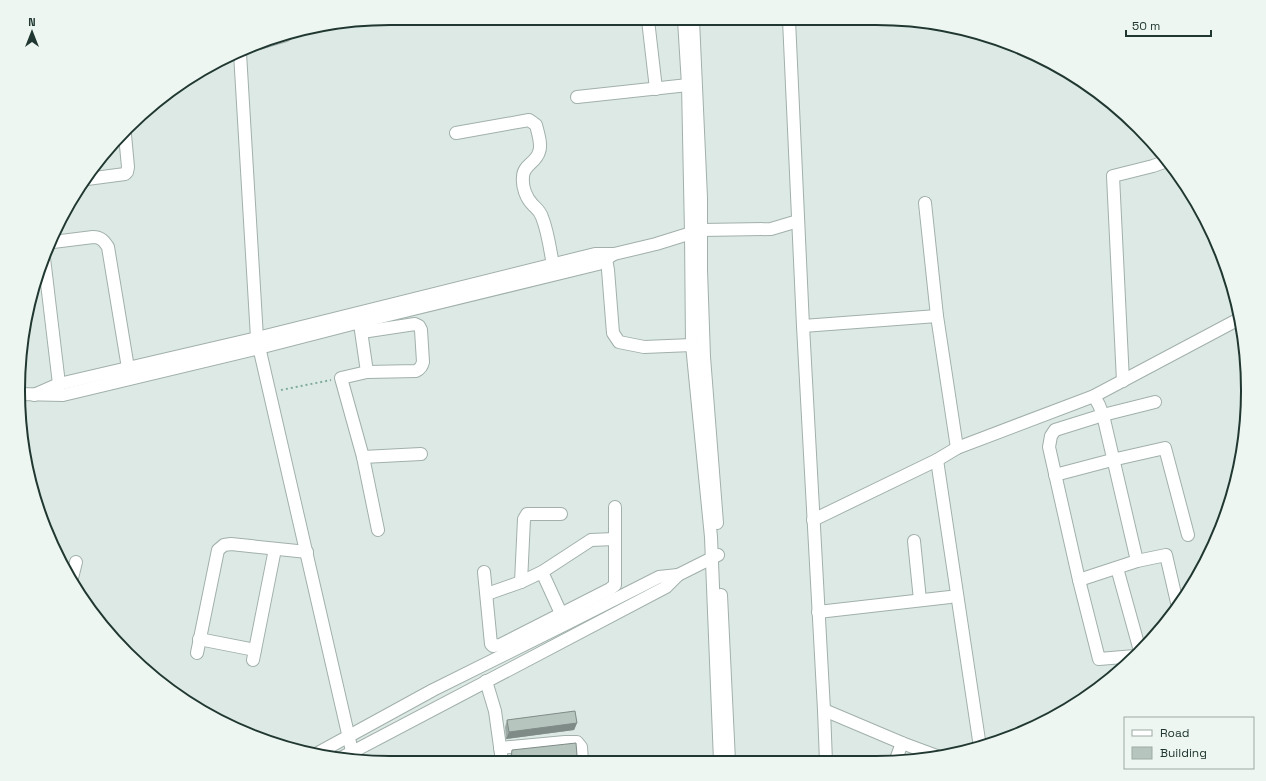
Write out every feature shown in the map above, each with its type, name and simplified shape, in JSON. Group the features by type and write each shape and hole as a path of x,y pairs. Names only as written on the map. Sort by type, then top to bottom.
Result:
{"street":[{"path":"649,25 656,89"},
{"path":"684,25 696,232 701,270 704,357 715,556 729,756"},
{"path":"693,25 701,198 696,232 692,344 710,529 715,556 720,756"},
{"path":"789,25 803,326 826,756"},
{"path":"240,58 258,343 352,754"},
{"path":"577,97 688,85"},
{"path":"456,133 528,120 536,125 539,136 540,151 535,160 526,166 522,176 525,194 532,204 540,210 553,265"},
{"path":"93,179 125,174 127,172 128,167 125,139"},
{"path":"1123,381 1113,176 1161,163"},
{"path":"924,203 937,316 957,448"},
{"path":"361,327 598,264 610,257 696,232 771,228 798,221"},
{"path":"57,241 99,237 103,239 108,247 128,368"},
{"path":"25,394 63,395 595,254 610,257"},
{"path":"610,257 608,270 613,332 619,342 644,347 692,344"},
{"path":"46,269 59,384"},
{"path":"803,326 937,316"},
{"path":"813,520 937,460 957,448 1094,396 1234,321"},
{"path":"34,395 59,384 128,368 258,343 361,327 415,324 419,326 421,330 423,362 419,370 367,372 342,378 363,457 378,530"},
{"path":"361,327 367,372"},
{"path":"1094,396 1103,415 1112,460 1137,560"},
{"path":"1125,657 1099,659 1079,580 1049,447 1051,436 1056,430 1103,415 1155,402"},
{"path":"1055,475 1165,448 1188,535"},
{"path":"363,457 421,454"},
{"path":"937,460 979,741"},
{"path":"324,750 564,619 615,585 615,507"},
{"path":"521,582 524,519 527,514 561,514"},
{"path":"487,594 521,582 542,572 591,540 614,539"},
{"path":"914,541 920,600"},
{"path":"197,653 218,550 224,545 231,544 306,552"},
{"path":"200,639 254,655 275,549"},
{"path":"1079,580 1137,560 1166,555 1176,598"},
{"path":"356,754 486,681 666,587 678,575 715,556"},
{"path":"73,572 76,562"},
{"path":"1117,568 1138,644"},
{"path":"484,572 491,644 493,646 500,645 564,619 659,577 678,575"},
{"path":"542,572 571,636"},
{"path":"818,612 950,597"},
{"path":"486,681 495,711 501,754 565,742 577,742 581,746 582,756"},
{"path":"824,710 927,752"},
{"path":"898,755 902,743"}],"path":[{"path":"270,392 342,378"}],"building":[{"path":"575,711 577,723 509,732 507,720"},
{"path":"576,743 578,756 511,756 512,750"}]}
